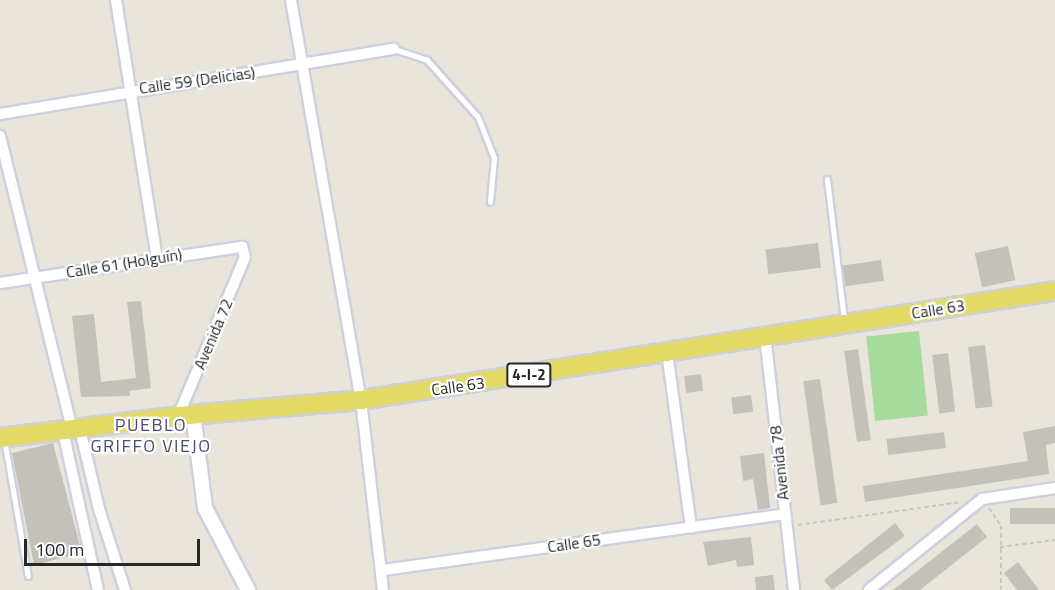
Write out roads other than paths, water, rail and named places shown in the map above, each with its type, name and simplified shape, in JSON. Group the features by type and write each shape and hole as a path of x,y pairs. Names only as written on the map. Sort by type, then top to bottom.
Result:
{"main road":[{"name":"Calle 63","path":"2,438 185,415 361,400 1055,291"}],"street":[{"path":"116,0 132,89 157,258"},
{"path":"291,0 361,400 384,590"},
{"name":"Calle 59 (Delicias)","path":"0,114 132,89 302,65 394,49"},
{"path":"0,136 72,430 125,590"},
{"name":"Calle 61 (Holguín)","path":"0,283 238,245 245,251"},
{"name":"Avenida 72","path":"245,251 185,415 205,508 248,590"},
{"name":"Avenida 78","path":"765,335 794,590"},
{"path":"667,352 691,527"},
{"path":"72,430 98,590"},
{"path":"869,590 982,499 1055,488"},
{"name":"Calle 65","path":"383,570 784,514"}],"lane":[{"path":"394,49 427,60 478,117 494,158 490,202"},
{"path":"827,179 844,324"},
{"path":"2,438 28,576"}],"district":[{"name":"PUEBLO GRIFFO VIEJO","path":"151,436"}]}
